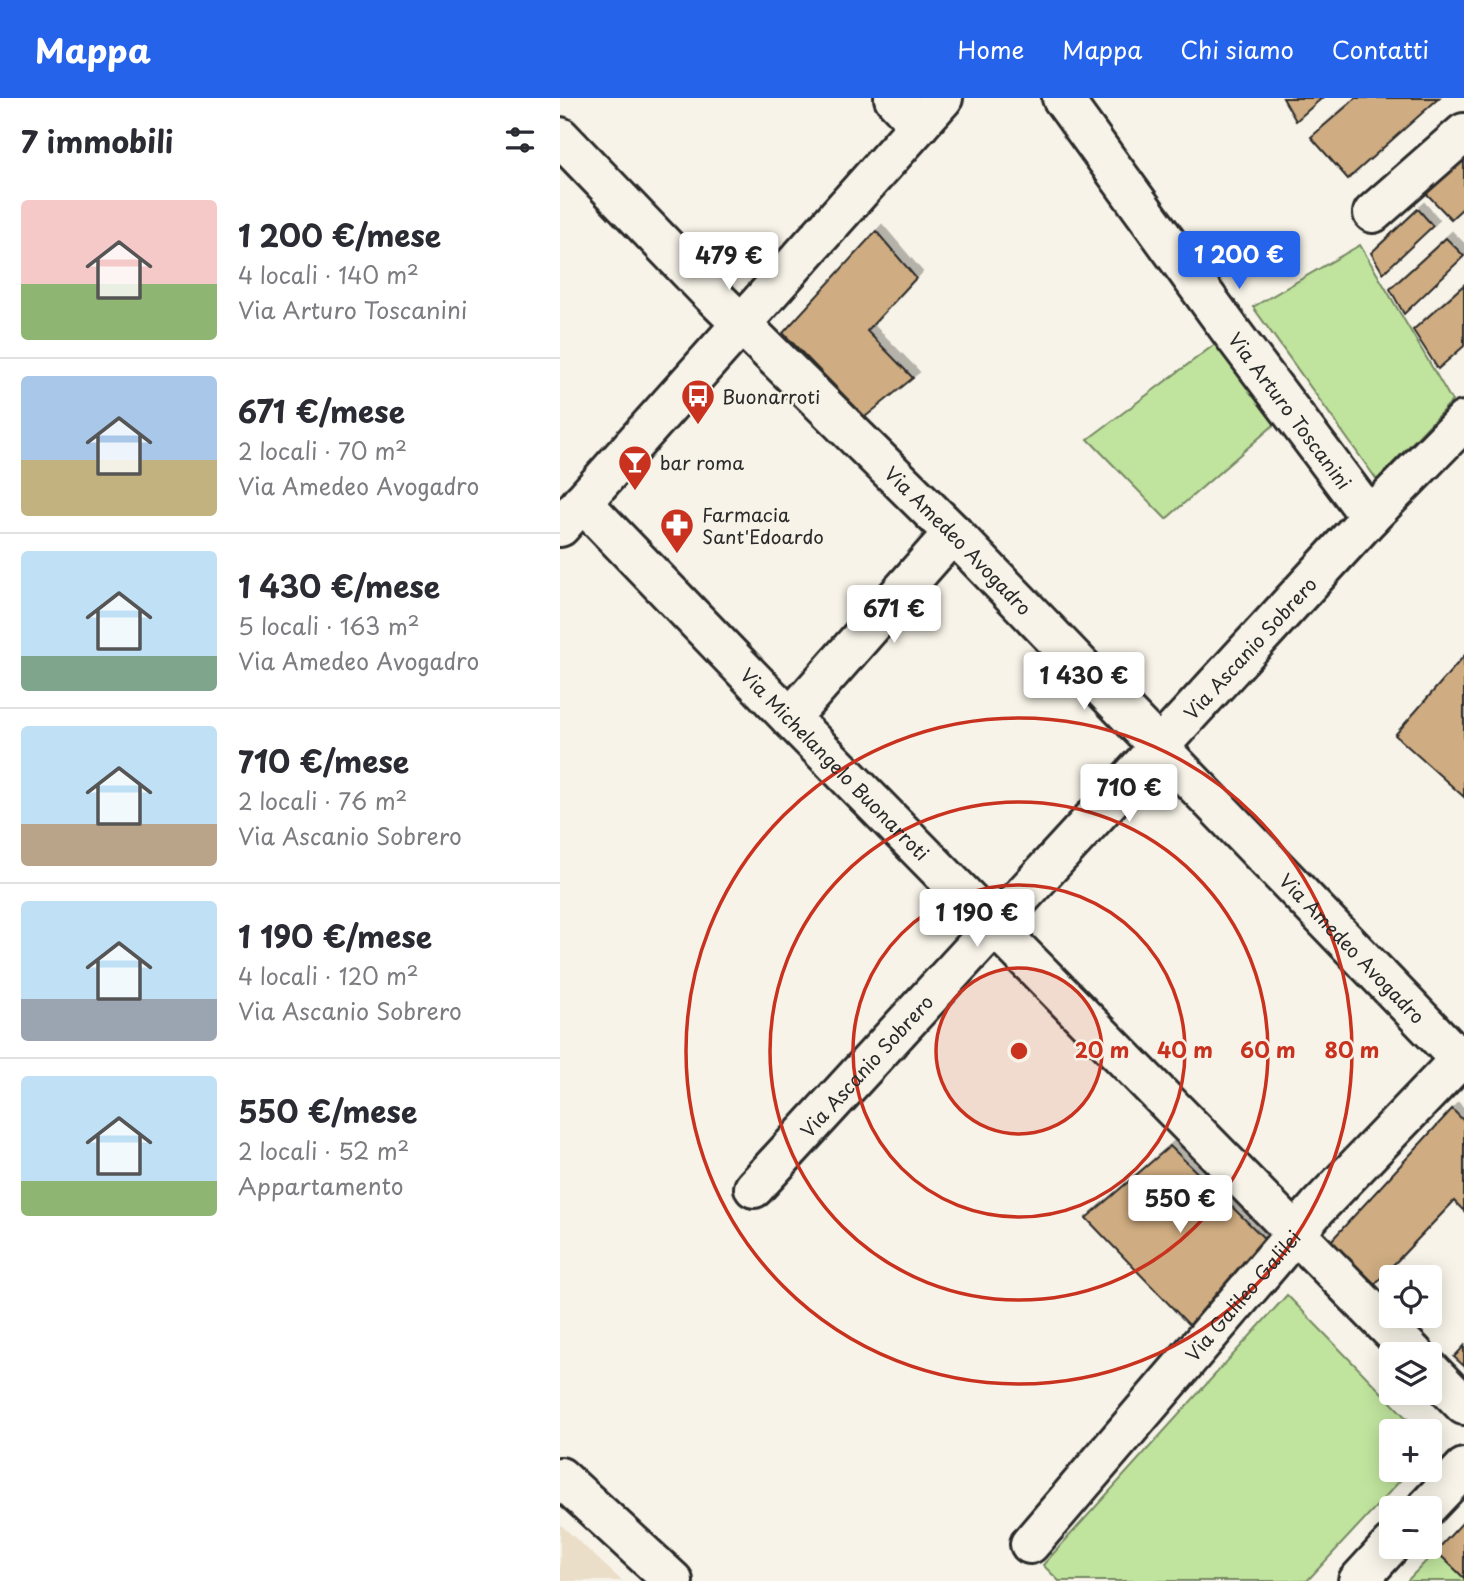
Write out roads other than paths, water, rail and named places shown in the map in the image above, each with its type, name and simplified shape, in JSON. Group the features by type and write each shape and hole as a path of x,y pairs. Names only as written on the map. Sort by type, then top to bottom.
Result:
{"street":[{"name":"Via Arturo Toscanini","path":"1062,98 1370,517"},
{"path":"571,514 741,323 919,107"},
{"path":"1373,213 1464,133"},
{"name":"Via Amedeo Avogadro","path":"560,137 741,323 953,533 1463,1059"},
{"name":"Via Ascanio Sobrero","path":"754,1188 1370,517 1464,421"},
{"name":"Via Michelangelo Buonarroti","path":"571,514 790,718 996,925 1402,1342"},
{"path":"790,718 953,533"},
{"name":"Via Galileo Galilei","path":"1030,1545 1295,1234 1463,1059"},
{"path":"1442,1382 1464,1405"},
{"path":"1437,1496 1464,1468"},
{"path":"560,1477 673,1581"},
{"path":"1358,1581 1379,1558"}],"place":[{"name":"Buonarroti","path":"698,426"},
{"name":"bar roma","path":"635,492"},
{"name":"Farmacia Sant'Edoardo","path":"677,555"}]}
